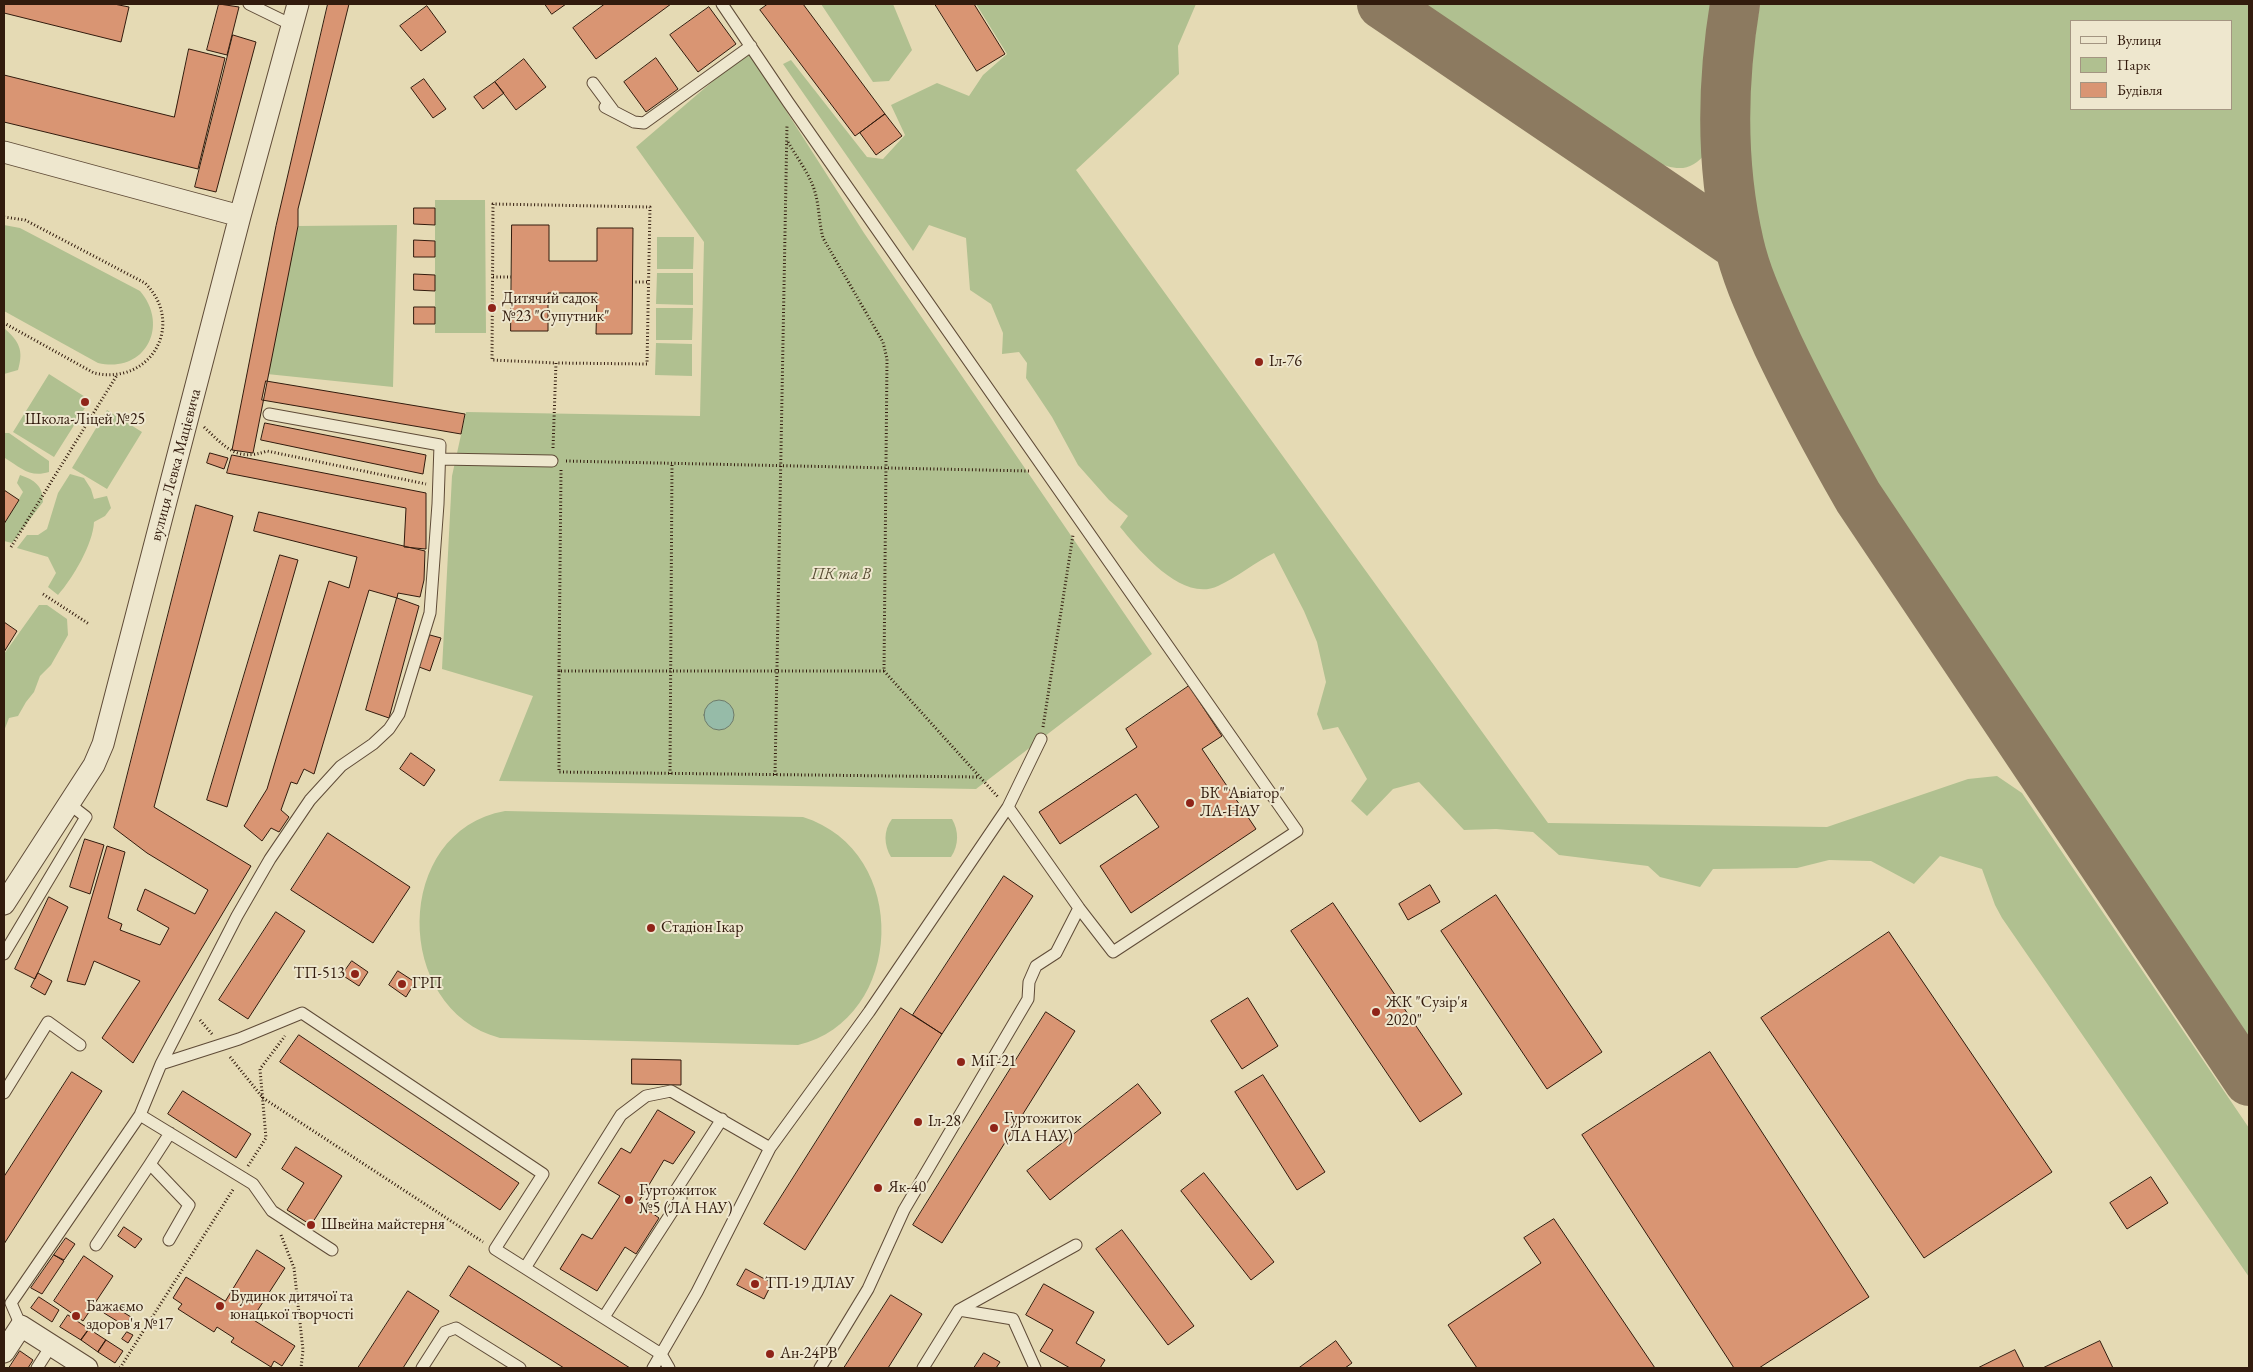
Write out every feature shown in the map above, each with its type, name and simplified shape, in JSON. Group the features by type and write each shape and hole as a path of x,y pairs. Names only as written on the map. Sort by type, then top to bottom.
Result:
{"street":[{"name":"вулиця Левка Мацієвича","path":"4,904 94,765 103,744 240,216 298,4"},
{"path":"4,152 240,216"},
{"path":"4,1352 21,1326 87,1368"}],"lane":[{"path":"249,4 292,25"},
{"path":"722,4 788,102 1297,831 1113,952 1079,908 1008,807"},
{"path":"593,83 610,109 634,122 644,123 751,46"},
{"path":"21,1326 7,1301 140,1114 161,1064 236,916 310,800 341,766 372,744 389,728 399,714 430,613 440,445 269,414"},
{"path":"440,459 552,461"},
{"path":"653,1368 697,1292 770,1148 869,1012 1008,807 1041,740"},
{"path":"4,954 86,817 68,803"},
{"path":"820,1368 868,1289 904,1210 1028,999 1029,982 1036,966 1056,953 1079,908"},
{"path":"161,1064 239,1039 302,1013 542,1174 495,1250 661,1354 669,1368"},
{"path":"4,1092 48,1022 80,1045"},
{"path":"525,1268 621,1114 646,1096 671,1091 770,1148"},
{"path":"140,1114 253,1184 272,1211 332,1250"},
{"path":"604,1318 681,1198 676,1190 722,1119"},
{"path":"96,1244 170,1134"},
{"path":"150,1164 189,1205 169,1240"},
{"path":"923,1368 959,1310 1076,1245"},
{"path":"959,1310 1013,1319 1035,1368"},
{"path":"422,1368 445,1332 456,1328 520,1368"},
{"path":"37,1368 51,1346"}],"path":[{"path":"775,775 788,102"},
{"path":"786,140 811,180 816,193 818,220 823,238 883,342 887,359 884,672 978,777 1008,807"},
{"path":"493,204 650,207 648,282 647,364 492,360 493,204"},
{"path":"4,217 25,220 145,283 152,289 162,312 162,334 160,343 146,363 128,373 117,375 94,373 4,324"},
{"path":"493,277 511,278"},
{"path":"632,282 648,282"},
{"path":"552,461 556,363"},
{"path":"11,547 117,375"},
{"path":"190,414 230,451 254,456 267,450 438,486"},
{"path":"978,777 558,772 562,461 1047,472"},
{"path":"670,774 672,464"},
{"path":"1041,740 1076,515"},
{"path":"43,594 89,624"},
{"path":"559,672 884,672"},
{"path":"120,1368 266,1138 260,1069 302,1013"},
{"path":"263,1098 495,1250"},
{"path":"272,1211 294,1268 303,1350 301,1368"}],"green space":[{"path":"821,4 893,4 912,50 889,81 873,82"},
{"path":"976,4 1196,4 1178,46 1179,74 1076,170 1548,823 1827,827 1968,779 1997,776 2022,793 2249,1128 2249,1277 2002,918 1995,905 1982,869 1940,856 1914,884 1871,861 1829,860 1797,868 1713,869 1700,887 1660,877 1648,866 1559,855 1533,832 1496,829 1464,830 1419,782 1393,789 1367,816 1351,801 1367,779 1338,727 1323,730 1317,714 1326,682 1317,642 1304,611 1274,553 1218,586 1204,589 1190,587 1176,581 1150,561 1120,527 1128,516 1109,500 1078,465 1052,417 1026,378 1027,363 1019,352 1002,354 1003,333 991,304 970,290 966,238 929,225 913,251 783,64 791,60 867,157 883,159 905,135 891,105 937,83 969,96 983,75 1007,54"},
{"path":"1420,4 1718,4 1712,41 1708,151 1695,164 1688,167 1675,168 1651,161"},
{"path":"1760,4 2249,4 2249,1045 1875,489 1833,417 1806,365 1770,276 1755,214 1750,183 1748,151 1748,114 1752,59"},
{"name":"ПК та В","path":"748,51 864,233 1152,654 976,789 499,781 533,696 442,669 452,476 466,412 700,416 704,242 636,147"},
{"path":"435,200 485,200 486,333 435,333"},
{"path":"4,225 20,228 140,291 149,305 153,319 152,332 148,344 140,354 129,361 115,364 98,363 4,311"},
{"path":"397,225 393,387 267,374 298,226"},
{"path":"657,237 694,237 693,269 657,269"},
{"path":"657,273 693,273 693,305 656,304"},
{"path":"656,308 693,308 692,340 656,340"},
{"path":"4,328 19,346 20,363 18,370 4,374"},
{"path":"656,343 692,344 692,376 655,375"},
{"path":"49,374 90,400 54,457 13,432"},
{"path":"107,410 142,432 107,489 72,468"},
{"path":"4,433 9,433 49,461 49,472 42,474 31,473 5,458"},
{"path":"70,474 84,478 91,489 94,499 107,496 111,508 105,516 94,522 93,531 86,550 70,580 58,595 48,587 56,573 48,557 17,548 27,535 38,535 47,529 58,493"},
{"path":"20,475 37,484 42,492 43,502 12,543 4,541 4,525 23,492 17,483"},
{"path":"39,605 47,605 67,619 68,635 51,665 40,676 34,692 18,716 9,718 4,731 4,654"},
{"name":"Стадіон Ікар","path":"505,811 803,817 838,836 863,863 878,897 882,934 875,971 859,1004 833,1029 798,1045 500,1038 465,1021 439,993 424,959 420,921 425,884 441,851 468,825"},
{"path":"892,819 952,819 956,828 956,848 951,857 891,857 887,848 886,833"}],"shaded area":[{"path":"719,700 730,704 734,715 730,726 719,730 708,726 704,715 708,704"}],"building":[{"path":"4,4 114,4 129,7 121,42 4,13"},
{"path":"219,4 239,7 227,55 207,50"},
{"path":"328,4 349,4 298,209 298,226 253,453 232,450 276,226"},
{"path":"545,4 566,4 552,14"},
{"path":"605,4 671,4 596,59 573,28"},
{"path":"768,4 803,4 885,114 855,136 760,10"},
{"path":"935,4 974,4 1005,54 977,71"},
{"path":"427,6 446,32 421,51 400,26"},
{"path":"709,7 736,44 698,72 670,35"},
{"path":"233,35 256,42 216,192 195,187"},
{"path":"189,49 225,58 198,169 4,122 4,75 174,117"},
{"path":"656,58 678,89 646,112 624,82"},
{"path":"524,59 546,87 516,110 495,82"},
{"path":"424,79 446,109 433,118 411,88"},
{"path":"495,82 504,93 483,109 474,97"},
{"path":"885,114 902,136 876,155 860,133"},
{"path":"414,208 435,208 435,225 414,224"},
{"path":"512,225 549,225 549,261 597,261 597,228 633,228 632,334 596,334 597,293 548,293 548,331 511,331"},
{"path":"414,240 435,241 435,257 414,257"},
{"path":"414,274 435,275 435,291 414,290"},
{"path":"414,307 435,307 435,324 414,324"},
{"path":"266,381 465,414 461,434 262,400"},
{"path":"265,423 426,455 423,474 261,440"},
{"path":"210,453 228,458 224,469 207,463"},
{"path":"232,455 426,493 426,549 404,547 406,508 227,473"},
{"path":"4,490 19,500 4,524"},
{"path":"196,505 233,516 154,807 251,866 133,1063 102,1038 140,981 94,961 85,985 67,981 107,846 125,852 108,918 122,924 120,930 160,945 169,928 137,910 145,889 195,914 208,890 147,853 114,828"},
{"path":"259,512 425,551 424,580 420,597 398,593 397,598 369,590 314,774 304,769 297,784 291,782 281,810 289,817 279,832 271,828 262,841 244,826 267,789 329,581 349,588 357,557 254,531"},
{"path":"280,555 298,560 227,807 207,800"},
{"path":"397,598 419,606 389,718 366,710"},
{"path":"4,622 17,631 4,652"},
{"path":"430,635 441,638 430,671 419,667"},
{"name":"БК \"Авіатор\" ЛА-НАУ","path":"1189,686 1222,736 1202,749 1256,829 1131,913 1100,866 1159,827 1136,794 1060,844 1039,812 1137,747 1126,729"},
{"path":"411,753 435,770 424,786 400,769"},
{"path":"328,833 410,887 373,943 291,890"},
{"path":"85,839 104,845 90,894 70,887"},
{"path":"1004,876 1033,896 942,1034 913,1015"},
{"path":"1430,885 1440,902 1408,920 1399,904"},
{"path":"1496,895 1602,1052 1547,1089 1441,931"},
{"path":"49,897 68,907 35,979 15,969"},
{"name":"ЖК \"Сузір'я 2020\"","path":"1333,903 1462,1094 1420,1122 1291,931"},
{"path":"276,912 305,931 248,1019 219,1000"},
{"path":"1889,932 2052,1172 1924,1258 1761,1018"},
{"name":"ТП-513","path":"352,961 368,972 359,986 342,975"},
{"name":"ГРП","path":"398,971 415,982 406,997 389,985"},
{"path":"38,973 52,981 45,995 31,987"},
{"path":"1248,998 1278,1046 1242,1069 1211,1021"},
{"path":"901,1008 942,1034 805,1250 764,1224"},
{"name":"Гуртожиток (ЛА НАУ)","path":"1046,1012 1075,1031 942,1243 913,1225"},
{"path":"299,1035 519,1183 500,1210 280,1062"},
{"path":"1710,1052 1869,1297 1759,1368 1734,1368 1582,1135"},
{"path":"632,1059 681,1060 681,1085 632,1084"},
{"path":"72,1072 102,1091 4,1244 4,1177"},
{"path":"1263,1075 1325,1172 1297,1190 1235,1092"},
{"path":"1138,1084 1161,1113 1050,1200 1027,1171"},
{"path":"183,1091 251,1134 236,1158 168,1114"},
{"name":"Гуртожиток №5 (ЛА НАУ)","path":"658,1110 695,1132 673,1164 664,1160 638,1203 659,1218 636,1254 625,1247 597,1291 560,1269 582,1234 592,1239 620,1196 598,1183 621,1148 630,1153"},
{"path":"296,1147 342,1176 311,1225 287,1210 304,1183 282,1169"},
{"path":"1204,1173 1274,1262 1251,1280 1181,1191"},
{"path":"2151,1177 2168,1203 2127,1229 2110,1203"},
{"path":"1554,1219 1655,1368 1477,1368 1448,1325 1541,1263 1524,1238"},
{"path":"124,1227 142,1239 135,1248 118,1236"},
{"path":"1122,1230 1194,1326 1168,1345 1096,1249"},
{"path":"66,1238 75,1244 64,1260 54,1255"},
{"name":"Будинок дитячої та юнацької творчості","path":"257,1250 285,1268 252,1319 295,1346 282,1366 274,1361 271,1367 231,1342 234,1338 217,1327 214,1332 178,1309 182,1304 173,1298 186,1277 225,1301"},
{"path":"54,1255 64,1261 42,1294 31,1288"},
{"path":"84,1256 113,1276 83,1321 54,1301"},
{"path":"469,1266 630,1368 564,1368 450,1296"},
{"name":"ТП-19 ДЛАУ","path":"746,1269 772,1283 764,1299 737,1285"},
{"path":"1044,1284 1094,1312 1076,1343 1105,1360 1100,1368 1070,1368 1040,1351 1053,1330 1026,1315"},
{"path":"408,1291 439,1311 403,1368 358,1368"},
{"path":"891,1295 922,1314 888,1368 844,1368"},
{"path":"39,1297 59,1310 52,1322 31,1308"},
{"path":"110,1304 131,1317 125,1326 104,1313"},
{"path":"68,1315 89,1329 81,1340 60,1327"},
{"path":"89,1329 106,1340 98,1352 81,1340"},
{"path":"127,1332 133,1335 128,1343 122,1339"},
{"path":"106,1340 123,1351 115,1363 98,1352"},
{"path":"1336,1341 1352,1363 1345,1368 1299,1368"},
{"path":"2100,1341 2113,1368 2043,1368"},
{"path":"2015,1350 2024,1368 1978,1368"},
{"path":"20,1351 33,1360 28,1368 9,1368"},
{"path":"984,1353 1000,1362 996,1368 974,1368"}],"taxiway":[{"path":"1382,4 1739,246"},
{"path":"1735,4 1728,64 1725,124 1729,185 1742,257 1777,343 1816,421 1858,497 2249,1081"}],"place":[{"name":"Дитячий садок №23 \"Супутник\"","path":"492,308"},
{"name":"Іл-76","path":"1259,362"},
{"name":"Школа-Ліцей №25","path":"85,402"},
{"name":"БК \"Авіатор\" ЛА-НАУ","path":"1190,803"},
{"name":"Стадіон Ікар","path":"651,928"},
{"name":"ТП-513","path":"355,974"},
{"name":"ГРП","path":"402,984"},
{"name":"ЖК \"Сузір'я 2020\"","path":"1376,1012"},
{"name":"МіГ-21","path":"961,1062"},
{"name":"Іл-28","path":"918,1122"},
{"name":"Гуртожиток (ЛА НАУ)","path":"994,1128"},
{"name":"Як-40","path":"878,1188"},
{"name":"Гуртожиток №5 (ЛА НАУ)","path":"629,1200"},
{"name":"Швейна майстерня","path":"311,1225"},
{"name":"ТП-19 ДЛАУ","path":"755,1284"},
{"name":"Будинок дитячої та юнацької творчості","path":"220,1306"},
{"name":"Бажаємо здоров'я №17","path":"76,1316"},
{"name":"Ан-24РВ","path":"770,1354"}]}
